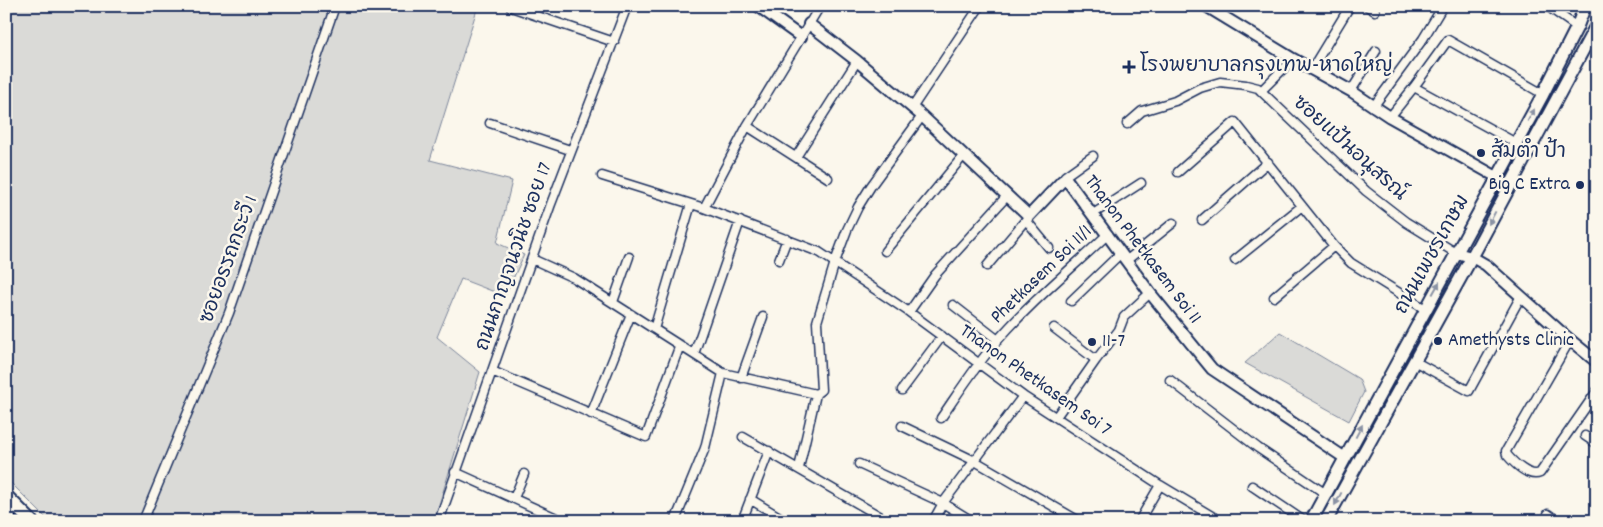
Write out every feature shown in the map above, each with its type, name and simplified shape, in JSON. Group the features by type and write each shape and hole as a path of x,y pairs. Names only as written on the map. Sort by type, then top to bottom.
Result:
{"main road":[{"name":"ถนนเพชรเกษม","path":"1312,521 1543,94 1585,6"},
{"name":"ถนนเพชรเกษม","path":"1326,521 1593,39 1597,24"},
{"path":"6,496 31,521"},
{"path":"6,517 10,521"}],"street":[{"name":"ซอยอรรถกระวี 1","path":"143,521 229,313 334,9 331,6"},
{"name":"ถนนกาญจนวนิช ซอย 17","path":"439,521 570,150 627,6"},
{"path":"758,6 801,36"},
{"path":"704,208 747,126 820,6"},
{"path":"912,108 980,6"},
{"path":"1206,6 1311,70 1351,91 1373,107 1497,178"},
{"path":"1311,70 1350,6"},
{"path":"1373,107 1423,39 1443,6"},
{"path":"1547,6 1577,26"},
{"path":"511,7 614,42"},
{"path":"809,24 922,116 964,155 1028,218 1049,248"},
{"path":"1390,117 1414,88 1448,40 1543,94"},
{"path":"1351,91 1376,51"},
{"path":"1127,124 1142,112 1175,101 1200,88 1220,82 1246,85 1258,88 1261,91 1293,59"},
{"path":"796,157 857,62"},
{"path":"1414,88 1516,143"},
{"name":"ซอยแป้นอนุสรณ์","path":"1261,91 1366,191 1406,222 1456,253"},
{"path":"799,468 816,394 821,390 817,322 846,230 871,186 922,116"},
{"path":"1178,172 1235,122 1334,246 1351,262 1425,309"},
{"path":"490,123 570,150"},
{"path":"747,126 828,178"},
{"path":"885,251 964,155"},
{"path":"1065,176 1093,156"},
{"path":"1202,220 1268,162"},
{"name":"Thanon Phetkasem Soi 7","path":"602,176 704,208 819,252 909,312 1023,396 1160,486 1220,521"},
{"name":"Thanon Phetkasem Soi 11","path":"1065,176 1150,292 1212,369 1345,458"},
{"name":"Thanon Phetkasem Soi 11","path":"1028,218 1066,179 1065,176"},
{"path":"1093,214 1141,183"},
{"path":"909,312 936,275 1007,196"},
{"path":"654,329 691,204"},
{"path":"1235,260 1302,206"},
{"path":"987,266 1028,218"},
{"path":"694,354 740,222"},
{"path":"1071,301 1124,257 1173,223"},
{"name":"Phetkasem Soi 11/1","path":"941,418 979,363 998,340 1041,296 1108,234"},
{"path":"779,260 787,239"},
{"path":"1274,297 1334,246"},
{"path":"1456,253 1472,256 1486,266 1597,362"},
{"path":"613,302 629,257"},
{"path":"532,259 574,278 723,373 816,394"},
{"path":"1056,417 1119,330 1124,317 1150,292"},
{"path":"1414,361 1469,391 1521,296"},
{"path":"953,305 998,340"},
{"path":"591,414 631,314"},
{"path":"740,378 763,317"},
{"path":"1054,328 1096,360"},
{"path":"902,390 942,336"},
{"path":"1570,340 1506,451 1507,455 1530,474 1536,475 1540,473 1597,391"},
{"path":"492,371 646,437 680,345"},
{"path":"675,521 705,448 723,373"},
{"path":"1170,380 1258,448 1326,494"},
{"path":"933,521 942,504 1023,396"},
{"path":"902,426 975,461 1080,521"},
{"path":"1585,436 1597,444"},
{"path":"743,437 888,521"},
{"path":"742,521 769,451"},
{"path":"860,464 942,504 972,521"},
{"path":"455,472 563,521"},
{"path":"514,498 524,474"},
{"path":"1139,521 1160,486"},
{"path":"1252,486 1304,521"},
{"path":"750,498 786,521"},
{"path":"1548,514 1558,521"}],"shaded area":[{"path":"6,6 478,6 430,160 512,181 497,243 524,255 505,296 461,279 437,337 480,372 434,521 49,521 6,478"},
{"path":"1280,332 1359,379 1364,392 1349,421 1245,363"}],"place":[{"name":"โรงพยาบาลกรุงเทพ-หาดใหญ่","path":"1129,67"},
{"name":"ส้มตำ ป้า","path":"1481,153"},
{"name":"Big C Extra","path":"1580,185"},
{"name":"Amethysts Clinic","path":"1438,341"},
{"name":"11-7","path":"1092,342"}]}
